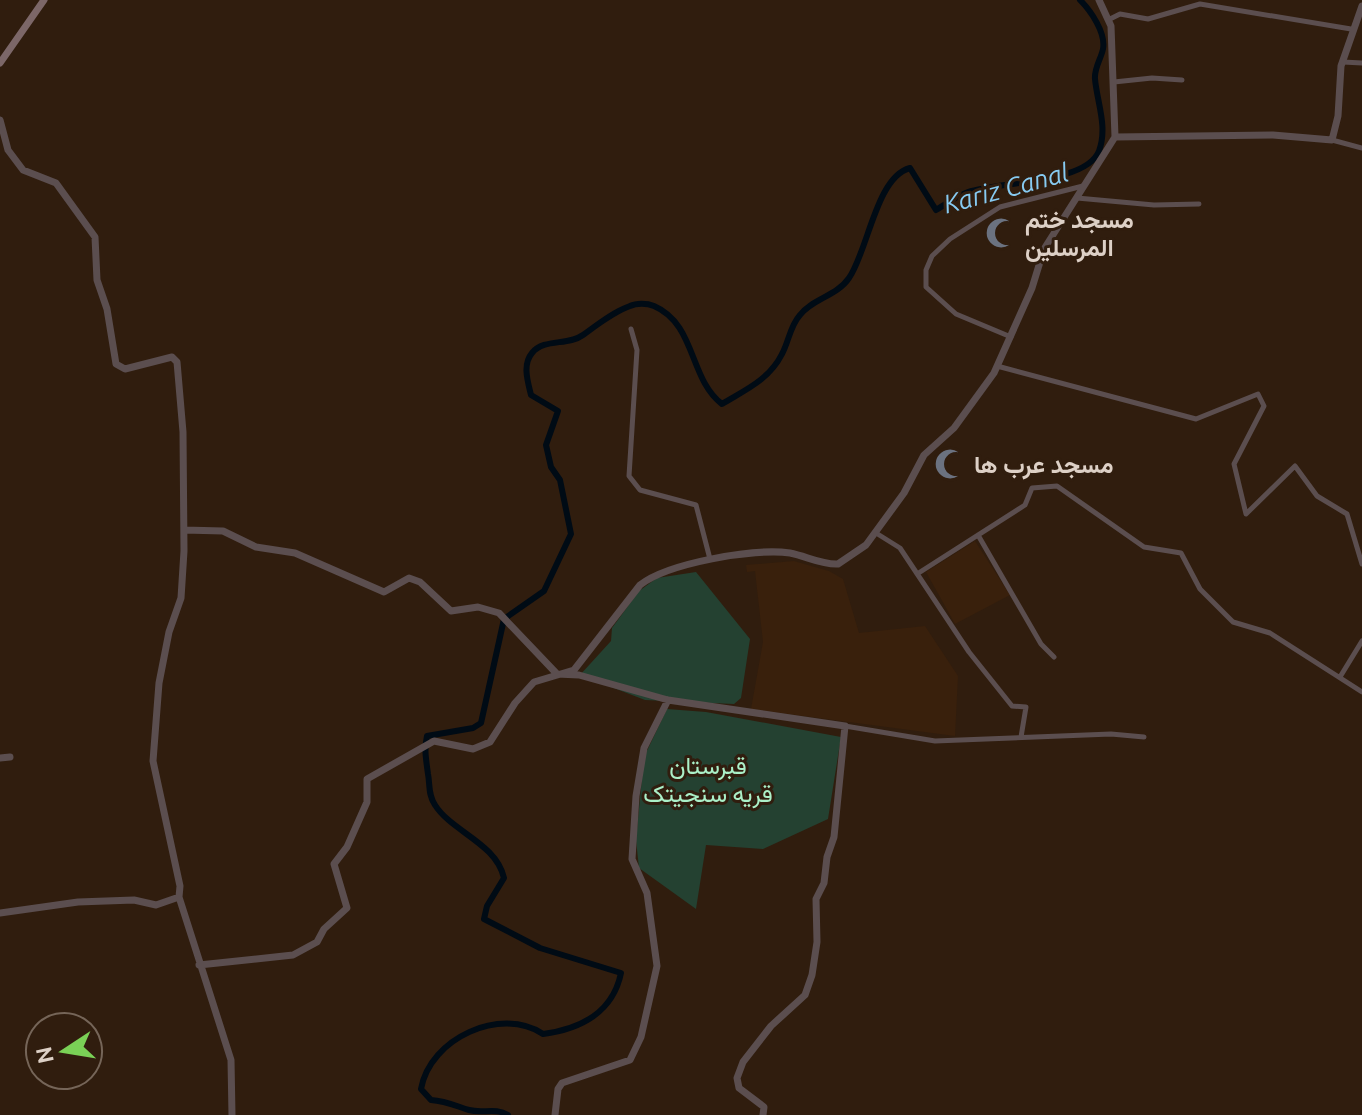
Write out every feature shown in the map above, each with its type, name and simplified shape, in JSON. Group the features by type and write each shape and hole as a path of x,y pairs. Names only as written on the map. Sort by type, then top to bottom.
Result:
{"main road":[{"path":"0,63 44,0"}],"street":[{"path":"199,965 282,957 317,942 324,929 347,908 334,864 347,847 367,802 367,779 434,741 482,748 490,742 515,703 534,682 574,670 640,585 650,577 710,560 788,553 838,564 866,545 924,455 954,428 997,366 1012,337 1044,249 1115,137 1108,20 1099,0"},
{"path":"1174,11 1178,0"},
{"path":"1108,20 1120,14 1148,19 1200,4 1351,29"},
{"path":"1332,140 1338,116 1342,62 1351,29 1362,6"},
{"path":"1342,62 1362,63"},
{"path":"1114,82 1152,78 1182,80"},
{"path":"0,120 8,150 23,170 56,183 95,237 97,280 107,309 116,364 125,369 172,357 177,362 183,432 181,598 169,632 159,683 153,761 179,897 231,1060 232,1115"},
{"path":"1115,137 1273,135 1332,140 1362,148"},
{"path":"1012,337 956,314 926,287 926,270 932,256 950,239 1000,207 1086,185"},
{"path":"1077,198 1154,205 1199,204"},
{"path":"631,329 637,350 636,412 629,476 640,490 696,505 710,560"},
{"path":"997,366 1196,419 1258,394 1264,406 1234,464 1246,514 1295,466 1317,496 1347,514 1362,564"},
{"path":"917,574 1025,505 1032,488 1057,486 1144,547 1181,553 1200,589 1233,622 1270,633 1362,692"},
{"path":"184,530 223,531 256,547 295,553 384,592 409,578 420,582 451,611 478,607 499,613 557,674 579,675 668,700 935,741 1111,734 1144,737"},
{"path":"876,533 900,548 969,652 1012,706 1026,707 1021,737"},
{"path":"978,535 1041,644 1054,657"},
{"path":"1340,678 1362,641"},
{"path":"555,1115 558,1089 562,1083 630,1060 641,1037 657,966 647,893 632,859 636,796 644,748 668,700"},
{"path":"763,1115 764,1107 739,1088 737,1078 743,1062 771,1026 805,995 812,975 817,942 816,899 824,883 827,857 834,837 845,726"},
{"path":"0,758 10,757"},
{"path":"0,913 78,902 134,900 156,905 179,897"}],"shaded area":[{"path":"975,541 1010,595 955,624 926,572"},
{"path":"794,561 829,571 843,579 859,633 925,626 958,676 955,736 751,709 763,642 755,571 747,572 746,565"}],"green space":[{"name":"قبرستان قریه سنجیتک","path":"696,572 750,639 741,698 734,704 645,700 580,675 611,641 612,628 639,591 657,578"},
{"name":"قبرستان قریه سنجیتک","path":"667,709 706,712 841,737 828,819 763,849 706,845 696,909 639,868 636,840 644,757"}],"waterway":[{"name":"Kariz Canal","path":"508,1115 498,1111 474,1111 431,1100 421,1089 427,1071 452,1042 488,1026 526,1026 543,1034 582,1023 611,998 621,973 540,948 484,919 487,906 504,878 499,866 483,847 443,814 433,801 430,790 427,736 473,728 481,723 504,619 544,591 571,534 560,480 551,467 546,445 558,411 531,395 527,374 529,358 543,345 577,338 611,315 635,304 648,304 668,314 678,325 703,381 722,404 748,389 777,363 800,315 849,278 881,200 898,174 910,168 936,210 968,192 1060,176 1091,162 1099,151 1102,133 1095,75 1103,43 1097,23 1080,0"}],"place":[{"name":"مسجد ختم المرسلین","path":"1001,233"},
{"name":"مسجد عرب ها","path":"950,464"}]}
